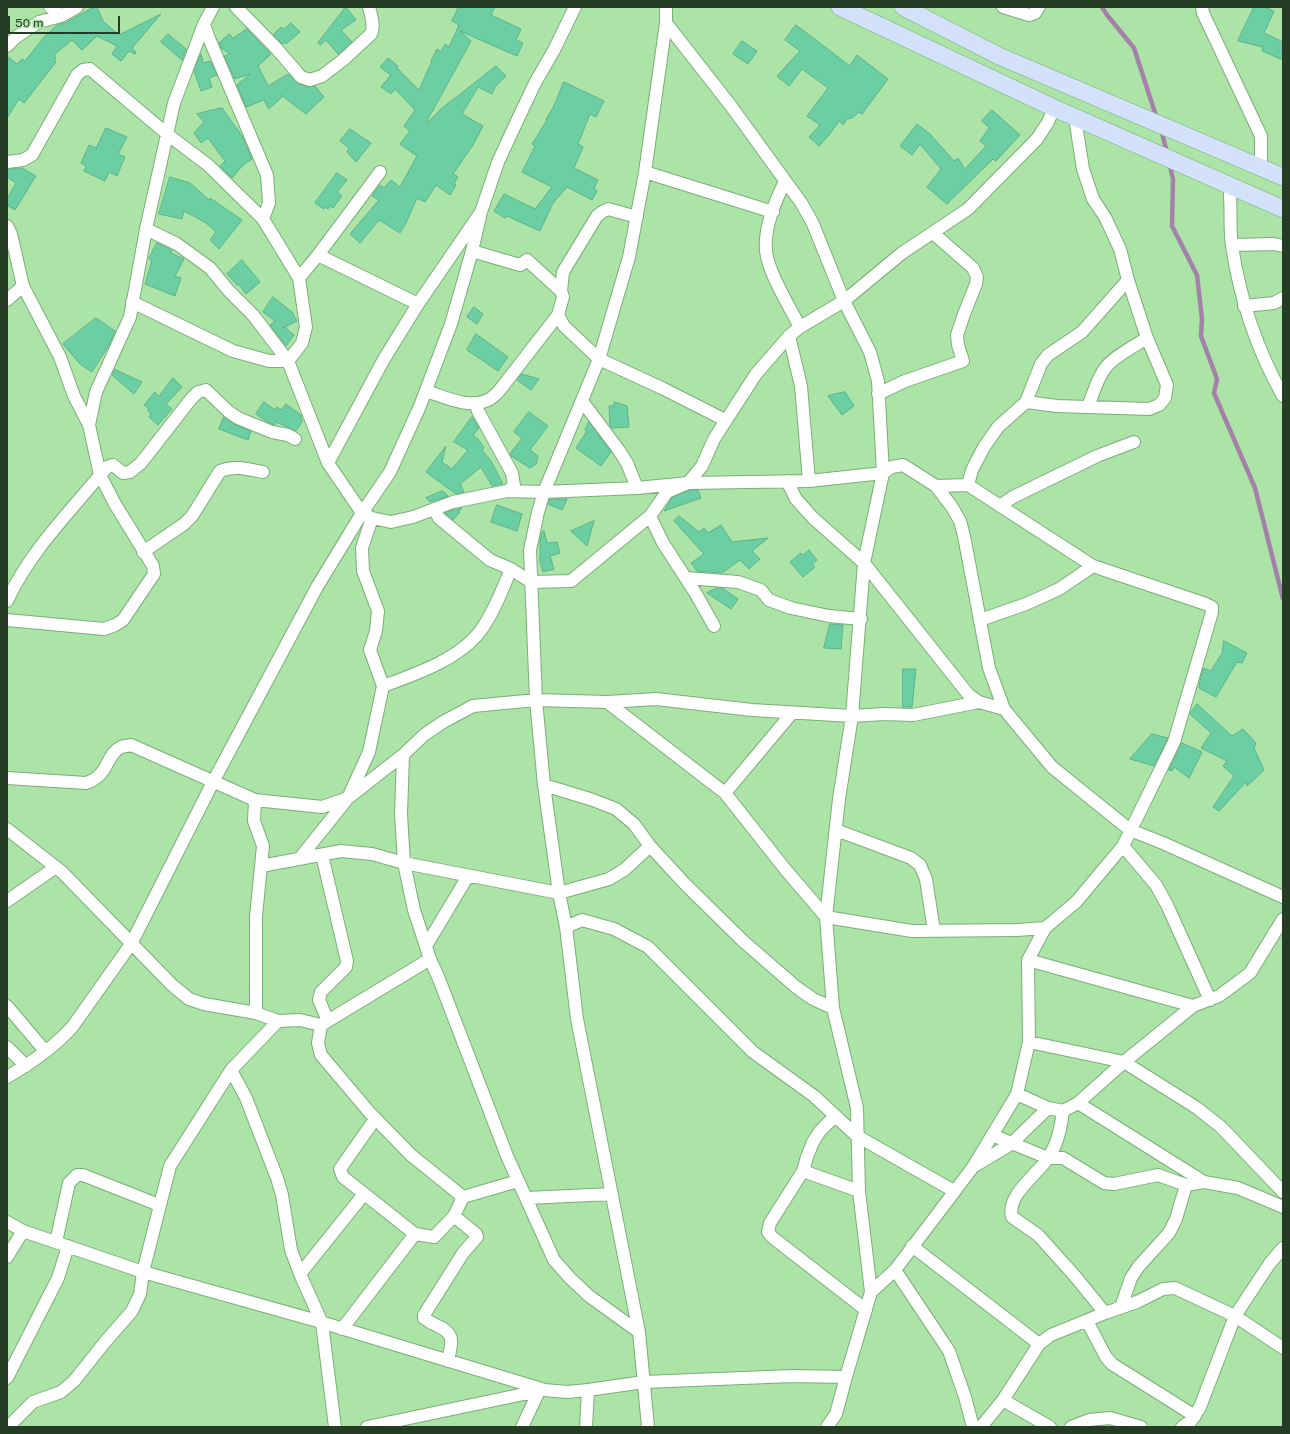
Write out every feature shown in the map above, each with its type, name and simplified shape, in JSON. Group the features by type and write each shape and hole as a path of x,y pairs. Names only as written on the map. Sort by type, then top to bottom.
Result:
{"main road":[{"path":"840,7 1075,118 1283,209"},
{"path":"903,7 999,56 1188,136 1261,169 1283,177"}],"street":[{"path":"50,7 61,16"},
{"path":"7,46 16,37 39,22 61,16 77,7"},
{"path":"90,425 96,392 130,317 146,229 174,103 204,24 213,7"},
{"path":"236,7 276,48 301,77 310,80 322,76 344,60 371,34 373,26 369,7"},
{"path":"7,1077 26,1066 65,1036 131,944 213,782 317,587 367,515 390,472 426,391 451,324 472,251 480,212 498,162 535,83 554,50 575,7"},
{"path":"648,1427 639,1332 576,1019 566,927 559,893 544,785 536,700 530,550 544,492 599,360 629,257 645,172 666,23 666,7"},
{"path":"1003,7 1029,15 1035,13 1039,7"},
{"path":"1202,7 1203,13 1261,136 1261,169"},
{"path":"666,23 731,106 802,204 813,224 844,301 870,352 878,381 883,473 864,563 852,716 839,799 826,917 833,1008 857,1108 859,1191 871,1292 836,1414 836,1427"},
{"path":"204,24 267,175 269,203 263,219"},
{"path":"7,162 23,160 32,155 77,75 83,70 90,69 167,134 208,165 263,219 298,278 306,327 302,343 288,361"},
{"path":"434,509 439,518 490,560 511,569 531,582 570,581 650,516 667,492 688,483 702,466 714,439 725,420 756,374 789,336 800,327 844,301 902,253 968,209 1037,139 1048,122 1054,108"},
{"path":"1026,402 1088,407 1149,408 1159,405 1166,398 1167,385 1147,338 1128,280 1120,249 1105,217 1090,192 1083,169 1075,118"},
{"path":"298,278 318,255 380,172"},
{"path":"645,172 773,212"},
{"path":"785,180 776,199 767,232 766,252 772,271 800,327"},
{"path":"1229,185 1232,245 1244,306 1259,349 1283,396"},
{"path":"426,391 462,402 476,403 489,399 499,391 558,315 563,297 561,291 563,272 597,216 608,209 637,217"},
{"path":"328,463 384,359 418,304 480,212"},
{"path":"7,226 11,234 23,286 60,357 74,396 90,425 100,474 115,504 143,552 153,566 154,574 123,620 104,629 7,620"},
{"path":"146,229 177,244 210,268 252,316 288,361 328,463 367,515 391,522 413,517 453,502 507,491 544,492 637,488 688,483 809,481 883,473 892,467 903,466 936,486 952,507 960,521 990,668 1004,709 1052,767 1130,830 1163,843 1283,897"},
{"path":"878,394 905,381 963,361 958,345 957,335 976,284 977,277 973,268 933,233"},
{"path":"1232,245 1274,244 1283,246"},
{"path":"472,251 520,265 527,260 561,291"},
{"path":"318,255 418,304"},
{"path":"968,485 972,470 984,447 998,427 1026,402 1036,374 1044,360 1048,355 1082,332 1128,280"},
{"path":"7,300 23,286"},
{"path":"1244,306 1274,303 1283,298"},
{"path":"132,302 233,351 269,361 288,361"},
{"path":"558,315 564,326 599,360 664,389 725,420"},
{"path":"789,336 802,386 809,481"},
{"path":"1088,407 1106,366 1147,338"},
{"path":"7,601 27,564 100,474 107,467 113,465 123,473 130,472 141,463 198,392 206,390 229,412 238,418 272,432 288,435 295,439"},
{"path":"582,401 627,463 637,488"},
{"path":"476,403 478,411 512,473 514,486 507,491"},
{"path":"1000,506 1013,497 1097,456 1134,442"},
{"path":"143,552 184,524 192,516 220,471 227,468 237,467 263,472"},
{"path":"787,481 796,499 812,518 864,563 968,694 979,702 1004,709"},
{"path":"871,1292 895,1270 973,1167 1017,1094 1029,1042 1028,960 1045,928 1076,902 1123,846 1174,742 1212,612 1212,607 1206,604 1093,566 968,485 936,486"},
{"path":"7,778 86,783 101,775 114,753 121,747 131,745 255,800 322,807 348,798 369,752 383,686 370,650 376,631 378,611 363,572 362,548 367,515"},
{"path":"650,516 662,543 686,578 714,626"},
{"path":"980,620 1026,604 1059,589 1093,566"},
{"path":"383,686 432,666 465,648 481,630 492,611 511,569"},
{"path":"686,578 738,582 761,590 769,600 791,608 829,616 860,619"},
{"path":"300,858 348,798 403,755 424,735 443,722 472,706 536,700 606,702 656,699 752,710 852,716 884,714 913,715 979,702"},
{"path":"606,702 725,793 785,869 826,917 912,931 1017,930 1045,928"},
{"path":"725,793 792,713"},
{"path":"403,755 401,814 404,863 414,910 430,959 507,1156 554,1260 589,1296 639,1332"},
{"path":"544,785 593,800 616,809 634,824 650,846 685,884 743,941 796,987 813,999 833,1008"},
{"path":"255,800 254,821 262,846 256,916 256,1013"},
{"path":"7,829 56,867 172,985 189,999 204,1004 256,1013 278,1020 300,1020 324,1023 430,959"},
{"path":"836,830 911,858 920,865 926,879 934,931"},
{"path":"260,866 341,852 372,854 404,863 559,893 609,879 624,870 650,846"},
{"path":"1123,846 1156,885 1167,905 1210,1000"},
{"path":"322,855 347,961 346,967 321,992 319,1000 324,1023 318,1043 321,1055 375,1118 411,1155 463,1197"},
{"path":"7,901 56,867"},
{"path":"426,946 468,876"},
{"path":"1017,1094 1048,1108 1063,1111 1078,1103 1124,1062 1193,1006 1220,996 1250,973 1283,919"},
{"path":"566,927 582,920 614,929 648,947 753,1052 814,1096 857,1136 954,1191"},
{"path":"1028,960 1193,1006"},
{"path":"7,1006 45,1051"},
{"path":"8,1427 33,1402 61,1392 74,1381 132,1311 140,1294 143,1272 170,1166 231,1070 278,1020"},
{"path":"1029,1042 1124,1062 1197,1108 1222,1127 1283,1192"},
{"path":"7,1047 26,1066"},
{"path":"231,1070 246,1098 277,1178 282,1195 291,1250 322,1323 335,1427"},
{"path":"1078,1103 1204,1182"},
{"path":"973,1167 1011,1144 1048,1108"},
{"path":"1063,1111 1060,1133 1048,1158 1024,1185 1010,1210 1012,1217 1038,1234 1074,1274 1105,1313"},
{"path":"835,1116 820,1131 813,1142 803,1171 770,1223 768,1232 772,1237 866,1310"},
{"path":"375,1118 340,1169 343,1177 415,1234 434,1237 454,1216 463,1197 518,1181"},
{"path":"992,1135 1048,1158 1063,1158 1104,1183 1114,1184 1158,1175 1186,1185 1204,1182 1238,1188 1283,1207"},
{"path":"803,1171 859,1191"},
{"path":"56,1242 69,1183 76,1175 83,1175 159,1205"},
{"path":"1122,1307 1131,1278 1139,1266 1169,1233 1176,1220 1186,1185"},
{"path":"300,1274 364,1194"},
{"path":"526,1198 612,1194"},
{"path":"448,1361 451,1342 450,1335 447,1330 424,1318 424,1315 463,1253 477,1237 476,1234 454,1216"},
{"path":"7,1222 22,1231 143,1272 322,1323 542,1390 567,1392 644,1382 792,1376 846,1377"},
{"path":"7,1257 22,1231"},
{"path":"342,1329 415,1234"},
{"path":"7,1378 58,1278 68,1246"},
{"path":"912,1246 1039,1344"},
{"path":"1182,1427 1191,1422 1200,1407 1235,1316 1270,1263 1283,1248"},
{"path":"895,1270 949,1351 965,1397 973,1427"},
{"path":"981,1427 1003,1400 1039,1344 1051,1335 1137,1302 1163,1289 1175,1288 1235,1316 1283,1348"},
{"path":"1087,1321 1106,1357 1112,1364 1194,1416"},
{"path":"367,1427 542,1390"},
{"path":"522,1427 542,1390"},
{"path":"586,1427 588,1390"},
{"path":"1003,1400 1050,1427"},
{"path":"827,1427 836,1414"},
{"path":"1071,1427 1089,1420 1110,1418 1141,1427"}],"building":[{"path":"94,7 97,7 103,21 119,35 161,14 132,48 136,52 135,54 129,51 121,61 112,54 117,46 97,36 82,50 72,40 54,55 56,62 24,103 19,99 7,118 7,56 17,64 22,59 25,61 44,37 57,25 65,23"},
{"path":"346,7 356,20 341,30 352,42 338,54 326,40 320,45 318,43"},
{"path":"459,7 495,7 491,15 521,29 516,40 523,43 517,56 460,31 471,41 427,121 428,122 441,109 496,66 506,76 495,87 492,94 478,87 462,114 483,126 473,145 453,174 458,177 454,184 456,185 450,195 436,185 425,202 417,198 400,233 379,220 360,243 350,234 379,200 372,196 380,185 384,188 391,180 400,187 417,156 400,144 410,131 404,126 415,110 395,89 391,94 381,87 391,75 380,67 388,58 398,66 397,68 419,90 437,49 441,52 445,44 449,47 459,25 452,21"},
{"path":"1254,7 1264,7 1274,11 1264,33 1283,42 1283,60 1262,51 1263,47 1238,41"},
{"path":"291,23 300,32 286,44 285,42 282,44 273,35 281,27 284,29"},
{"path":"796,25 850,66 857,55 888,79 862,114 859,112 852,118 847,119 843,125 839,121 819,146 809,137 820,125 807,116 828,88 802,69 789,86 777,76 800,51 785,40"},
{"path":"247,29 271,54 258,66 268,86 288,74 299,84 308,87 315,86 324,97 306,114 281,95 282,97 269,109 264,100 246,107 237,85 250,74 235,79 224,56 230,54 221,48 219,43 229,34 233,38"},
{"path":"168,34 186,49 182,60 161,42"},
{"path":"742,41 757,51 748,64 733,54"},
{"path":"201,54 203,63 210,61 217,75 209,78 212,87 201,91 194,71"},
{"path":"564,82 604,101 596,117 590,114 578,144 583,147 574,168 598,180 594,188 597,191 592,200 567,187 553,203 540,231 507,216 505,218 494,211 504,194 535,209 552,187 522,172 535,146 532,144 547,120 546,119 553,108"},
{"path":"222,108 242,136 252,159 243,165 232,178 220,166 225,161 208,138 201,143 194,133 204,122 197,114"},
{"path":"992,110 1020,135 996,161 993,159 947,204 927,187 941,169 920,144 912,155 900,146 917,124 930,134 954,161 958,158 965,169 986,146 980,141 989,128 982,121"},
{"path":"106,128 127,137 118,154 125,157 117,176 109,172 105,181 84,171 86,166 81,163 89,145 96,148"},
{"path":"350,129 371,143 356,162 347,152 349,148 340,141"},
{"path":"22,168 36,176 15,210 7,205 7,199 16,183 7,177 7,170"},
{"path":"337,173 347,180 337,192 342,196 333,208 330,206 328,209 325,207 324,209 315,203"},
{"path":"170,177 190,183 209,200 210,198 242,220 219,249 210,240 216,232 206,223 184,211 182,219 159,214"},
{"path":"157,243 172,250 171,253 184,259 175,276 181,278 175,296 145,284 152,261 149,259"},
{"path":"242,260 260,282 246,294 227,274"},
{"path":"273,297 292,312 297,321 285,328 294,335 286,346 270,325 275,321 263,312"},
{"path":"474,307 483,314 477,324 467,317"},
{"path":"96,318 115,331 109,345 92,372 80,364 63,344"},
{"path":"476,334 508,357 498,371 467,350"},
{"path":"114,369 142,382 134,394 112,375"},
{"path":"522,374 539,379 531,390 517,380"},
{"path":"173,378 182,387 166,404 172,409 158,425 149,417 151,414 148,411 149,409 144,405 155,392 159,396"},
{"path":"845,392 854,406 842,415 828,396"},
{"path":"264,402 275,410 277,407 281,410 286,404 301,415 302,422 296,431 276,422 274,425 256,414"},
{"path":"615,402 627,406 629,427 612,428 610,425 609,406 613,406"},
{"path":"529,412 548,426 530,450 538,456 536,464 530,468 510,454 522,438 514,432"},
{"path":"224,417 235,425 251,431 248,440 219,429"},
{"path":"472,417 479,428 473,435 479,440 484,448 482,450 491,461 503,484 492,486 481,467 460,484 464,492 456,494 426,472 446,446 442,462 452,469 468,450 454,442"},
{"path":"589,422 611,452 601,466 576,448 587,431 585,430"},
{"path":"690,490 698,490 701,498 664,511 672,498"},
{"path":"443,491 448,496 430,502 426,498"},
{"path":"550,499 567,499 562,510 548,504"},
{"path":"497,505 522,514 517,531 491,522"},
{"path":"462,508 453,520 445,513"},
{"path":"679,516 699,532 704,528 708,533 721,525 732,542 768,538 752,551 760,559 749,569 740,560 722,573 697,571 691,563 704,554 674,521"},
{"path":"594,521 587,546 571,531"},
{"path":"544,531 547,543 557,542 560,553 550,556 554,569 543,572 540,561 540,541 542,532"},
{"path":"809,550 817,560 812,564 815,567 803,577 790,562 801,553 803,555"},
{"path":"717,588 722,588 738,599 731,609 707,593"},
{"path":"830,624 843,625 841,649 824,648"},
{"path":"1224,641 1247,653 1242,663 1237,662 1216,697 1199,688 1200,681 1203,668 1211,671 1222,653"},
{"path":"903,669 916,669 912,707 903,707"},
{"path":"1197,704 1232,736 1243,729 1256,743 1254,748 1264,770 1247,786 1246,782 1219,811 1213,807 1234,776 1223,766 1227,761 1201,748 1211,733 1190,714"},
{"path":"1152,734 1168,738 1154,766 1130,759"},
{"path":"1182,743 1202,752 1189,778 1174,767 1172,771 1169,770"}],"waterway":[{"path":"1102,7 1134,48 1157,119"},
{"path":"1161,129 1167,153"},
{"path":"1169,162 1173,179 1172,226 1197,275 1202,319 1201,336 1217,379 1214,393 1255,488 1283,599"}]}
